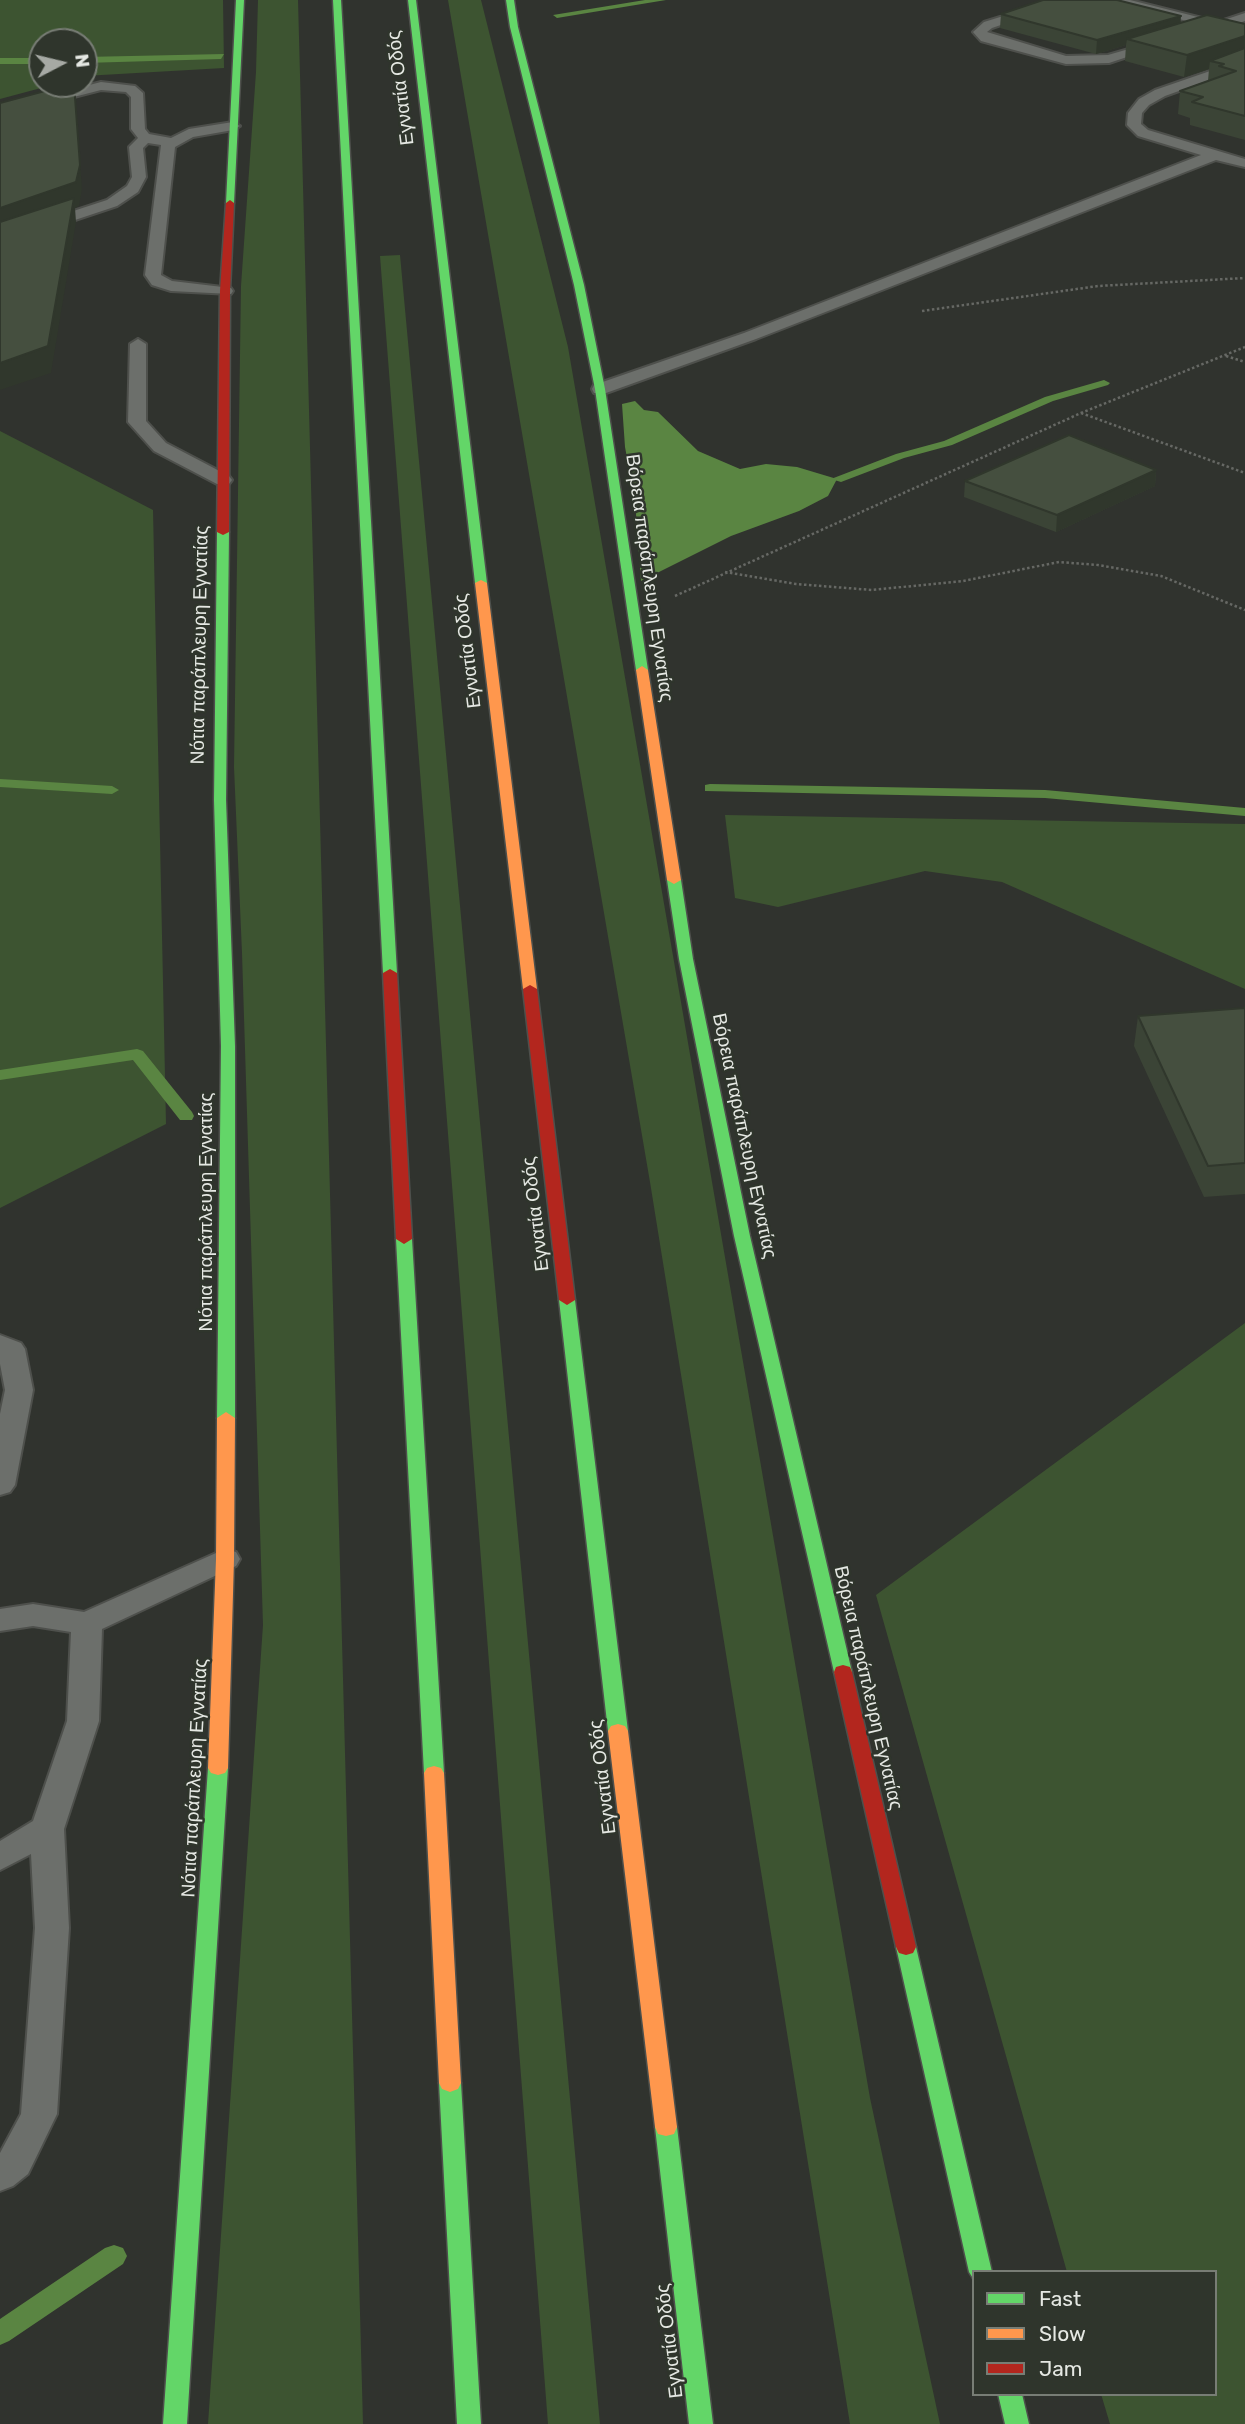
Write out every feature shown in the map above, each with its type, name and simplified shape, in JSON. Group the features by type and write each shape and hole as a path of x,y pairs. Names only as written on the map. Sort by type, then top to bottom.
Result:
{"main road":[{"name":"Νότια παράπλευρη Εγνατίας","path":"175,2424 216,1823 225,1559 228,1125 220,800 223,480 225,291 240,0"},
{"path":"337,0 469,2424"},
{"name":"Εγνατία Οδός","path":"412,0 701,2424"},
{"name":"Βόρεια παράπλευρη Εγνατίας","path":"510,0 513,27 579,285 600,389 686,958 739,1223 981,2270"},
{"path":"1010,2396 1017,2424"}],"lane":[{"path":"1068,0 988,25 979,32 986,38 1066,60 1090,61 1109,59 1245,17"},
{"path":"1115,0 1219,26"},
{"path":"1245,63 1160,93 1144,102 1135,113 1134,125 1143,133 1245,163"},
{"path":"0,112 101,86 121,87 130,89 138,96 138,129 145,138 173,142"},
{"path":"225,291 172,286 158,282 153,275 166,152 173,142 189,133 233,126"},
{"path":"0,240 112,202 132,189 139,177 136,147 145,138"},
{"path":"600,389 750,336 1214,155"},
{"path":"138,344 137,422 160,447 223,480"},
{"path":"0,1344 11,1349 19,1390 0,1485"},
{"path":"0,1620 33,1615 87,1623 225,1559"},
{"path":"0,2175 15,2163 39,2114 52,1928 47,1829 83,1721 87,1623"},
{"path":"0,1857 47,1829"}],"path":[{"path":"919,311 1098,286 1245,278"},
{"path":"633,616 724,572 1081,413 1245,347"},
{"path":"1226,356 1245,362"},
{"path":"1081,413 1245,473"},
{"path":"724,572 796,584 872,590 963,582 1059,562 1098,565 1161,576 1245,610"}],"shaded area":[{"path":"0,0 223,0 224,68 98,75 98,28 28,28 28,92 0,99"},
{"path":"258,0 298,0 363,2424 208,2424 263,1625 234,767 241,286 256,72"},
{"path":"448,0 481,0 568,347 870,2098 940,2424 850,2424 650,1182"},
{"path":"400,255 600,2424 548,2424 380,256"},
{"path":"635,401 644,410 658,412 698,451 740,469 766,464 797,467 837,479 828,496 799,511 731,536 641,581 635,501 625,447 622,404"},
{"path":"0,431 153,510 166,1124 0,1208"},
{"path":"725,815 1245,824 1245,989 1002,882 925,871 778,907 735,898"},
{"path":"1245,1323 1245,2424 1110,2424 1102,2396 1217,2396 1217,2270 1066,2270 876,1595"}],"building":[{"path":"1043,0 1117,0 1181,16 1097,40 1001,14"},
{"path":"1207,15 1245,24 1245,36 1187,55 1127,39"},
{"path":"1245,48 1245,116 1192,102 1203,97 1180,91 1236,71 1219,66 1224,64 1210,61"},
{"path":"28,96 28,98 75,98 80,165 76,182 0,208 0,103"},
{"path":"74,198 48,346 0,363 0,222"},
{"path":"1069,435 1156,470 1057,515 965,481"},
{"path":"1245,1008 1245,1163 1208,1166 1138,1016"}],"waterway":[{"path":"557,15 662,0"},
{"path":"98,60 221,56"},
{"path":"0,61 28,61"},
{"path":"837,479 900,456 948,443 1049,399 1104,383"},
{"path":"0,783 112,790"},
{"path":"710,788 1045,794 1245,812"},
{"path":"0,1075 137,1054 186,1116"},
{"path":"0,2333 114,2256"}],"traffic: fast":[{"path":"230,203 240,0"},
{"path":"337,0 390,973"},
{"path":"412,0 481,583"},
{"path":"510,0 514,27 579,285 600,389 642,670"},
{"path":"223,532 220,800 228,1046 226,1418"},
{"path":"674,880 686,959 742,1236 843,1672"},
{"path":"404,1239 434,1773"},
{"path":"567,1300 618,1731"},
{"path":"175,2424 218,1768"},
{"path":"906,1947 981,2270"},
{"path":"450,2083 469,2424"},
{"path":"666,2127 701,2424"},
{"path":"1010,2396 1017,2424"}],"traffic: slow":[{"path":"481,583 530,989"},
{"path":"642,670 674,880"},
{"path":"218,1768 225,1559 226,1418"},
{"path":"618,1731 666,2127"},
{"path":"434,1773 450,2083"}],"traffic: jam":[{"path":"223,532 225,291 230,203"},
{"path":"390,973 404,1239"},
{"path":"530,989 567,1300"},
{"path":"843,1672 906,1947"}]}
